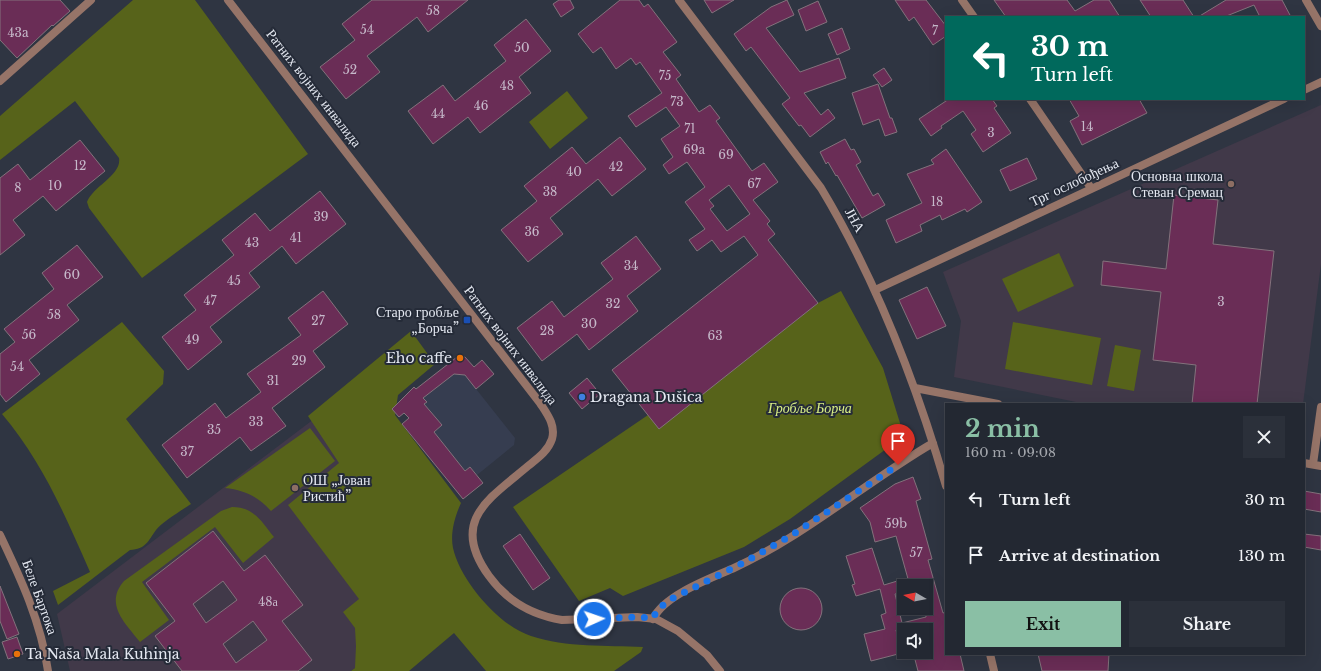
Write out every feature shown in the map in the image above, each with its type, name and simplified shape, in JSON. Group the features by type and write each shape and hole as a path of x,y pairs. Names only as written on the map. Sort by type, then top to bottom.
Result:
{"street":[{"path":"0,81 91,0"},
{"name":"Ратних војних инвалида","path":"228,0 540,403 552,422 552,439 545,452 493,496 480,510 474,520 472,537 477,557 496,586 513,601 526,609 547,617 562,620 637,617 660,620 678,631 707,655 720,671"},
{"name":"ЈНА","path":"679,0 821,188 846,232 875,290 915,388 945,483"},
{"path":"962,0 973,16"},
{"path":"1306,0 1321,26"},
{"path":"1305,90 1321,82"},
{"path":"1031,100 1091,188"},
{"name":"Трг ослобођења","path":"875,290 1282,100"},
{"path":"915,388 993,403"},
{"path":"1312,464 1321,407"},
{"path":"653,618 658,609 671,599 741,564 796,533 933,443"},
{"name":"Беле Бартока","path":"0,535 32,606 41,634 48,671"},
{"path":"990,655 994,671"}],"shaded area":[{"name":"Основна школа Стеван Сремац","path":"1321,105 1321,264 1303,403 1081,403 954,377 961,321 943,272"},
{"path":"454,374 465,375 515,438 514,445 477,475 470,467 465,471 434,432 442,425 424,404 427,402 423,398"},
{"name":"ОШ „Јован Ристић”","path":"314,419 450,596 351,671 70,671 57,614"}],"green space":[{"path":"133,0 195,0 308,154 142,278 89,208 87,202 90,196 116,170 119,164 119,158 75,101 0,160 0,116"},
{"path":"567,91 588,118 550,149 529,122"},
{"path":"1059,253 1074,286 1018,312 1002,279"},
{"name":"Гробље Борча","path":"841,291 883,368 904,436 790,519 744,547 623,596 610,588 579,601 513,507 648,415 659,428 818,303"},
{"path":"122,322 164,371 163,384 126,419 191,504 159,527 143,546 130,550 58,605 53,591 90,572 52,489 29,451 2,414"},
{"path":"1013,322 1101,338 1092,385 1005,369"},
{"path":"411,331 435,364 398,395 395,415 461,503 454,525 452,542 457,561 464,574 472,587 494,612 506,623 531,636 545,640 573,644 643,647 641,652 614,671 486,671 454,633 409,671 351,671 355,668 355,628 343,612 359,599 288,505 339,463 308,416"},
{"path":"1115,345 1141,350 1134,391 1107,386"},
{"path":"310,428 335,461 271,511 256,498 245,492 225,488"},
{"path":"232,507 246,509 252,512 261,520 274,537 243,563 215,527 142,582 169,620 140,642 128,628 119,613 116,605 118,589 124,581 221,511"}],"building":[{"path":"0,0 60,0 70,11 53,26 52,25 17,58 0,40"},
{"path":"372,0 468,0 428,32 417,17 367,56 380,72 346,99 320,67 355,40 342,24"},
{"path":"559,0 570,0 574,8 561,17 553,4"},
{"path":"620,0 639,0 644,7 648,4 677,42 663,52 681,75 676,79 699,112 710,105 720,118 716,121 752,171 764,163 778,182 753,200 770,221 767,224 775,234 768,240 818,303 659,429 612,370 758,255 744,236 721,252 712,240 697,251 689,240 705,229 685,202 705,187 687,162 669,174 663,165 673,157 661,139 680,126 666,107 636,127 628,116 662,93 640,62 636,65 631,58 616,69 601,47 593,53 578,34","holes":["729,185 750,214 727,231 710,209 714,206 709,200"]},
{"path":"704,0 734,0 712,13"},
{"path":"787,0 794,15 766,28 800,72 839,58 846,78 804,93 821,115 828,109 835,118 810,137 801,125 799,126 782,104 790,98 751,47 746,51 734,34 771,7"},
{"path":"895,0 926,0 945,25 945,37 933,45 914,17 909,21"},
{"path":"994,0 1067,0 1075,11 1094,0 1109,0 1119,16 1005,16"},
{"path":"1140,0 1183,0 1193,16 1150,16"},
{"path":"1226,0 1282,0 1290,16 1260,16 1254,5 1226,16 1200,16"},
{"path":"818,1 827,22 806,31 798,10"},
{"path":"526,19 551,51 519,77 531,93 480,133 468,117 433,144 408,111 443,85 455,101 506,61 494,45"},
{"path":"842,28 850,49 837,55 828,34"},
{"path":"884,68 892,80 882,87 873,75"},
{"path":"878,84 890,118 892,118 897,132 885,136 879,119 863,125 852,93"},
{"path":"948,100 993,100 997,106 994,108 1011,133 983,152 971,134 976,130 963,111 941,126 942,128 931,136 919,119"},
{"path":"1070,100 1140,100 1147,113 1082,145 1070,121 1079,116"},
{"path":"620,137 646,169 612,196 598,179 550,218 563,234 528,262 501,230 537,201 524,186 572,147 586,164"},
{"path":"845,139 851,150 854,149 861,162 856,165 873,196 878,193 885,205 862,218 837,175 836,176 828,162 826,164 820,152"},
{"path":"80,140 105,171 56,211 43,196 13,220 25,235 0,255 0,178 18,164 30,180"},
{"path":"946,149 982,202 967,212 965,209 942,220 940,215 920,225 922,231 896,243 886,220 922,203 907,174 934,164 931,160"},
{"path":"1027,158 1037,179 1010,191 1000,170"},
{"path":"320,191 346,224 296,264 282,246 249,273 260,287 210,327 222,342 188,370 162,337 196,310 184,295 234,255 222,240 255,213 270,231"},
{"path":"1174,195 1218,200 1213,244 1274,251 1257,403 1192,403 1196,365 1153,360 1161,292 1101,285 1103,261 1166,269"},
{"path":"636,236 661,269 627,296 638,311 589,350 577,334 542,361 517,328 552,301 564,317 613,279 601,263"},
{"path":"77,245 103,277 67,305 79,320 29,360 40,374 6,402 0,394 0,354 15,342 4,329 54,289 42,273"},
{"path":"927,287 946,326 917,339 899,300"},
{"path":"323,291 348,324 313,351 325,367 272,408 286,426 251,451 240,437 187,478 162,445 215,403 226,418 261,392 247,374 301,335 288,318"},
{"path":"457,357 465,357 474,367 482,360 494,374 476,389 465,375 454,374 423,398 427,402 424,404 442,425 434,432 465,471 470,467 483,483 463,499 402,424 409,418 404,413 399,417 392,409 414,387 416,389"},
{"path":"587,378 600,394 582,409 569,393"},
{"path":"913,477 921,499 916,501 932,559 928,560 943,613 945,612 945,655 960,655 964,671 918,671 915,659 933,659 933,623 902,623 926,617 926,615 933,615 933,579 908,579 896,536 875,542 870,522 860,508 895,484"},
{"path":"1305,491 1321,494 1321,512 1305,509"},
{"path":"213,531 244,571 265,555 303,605 282,621 312,660 298,671 182,671 155,636 175,621 146,583","holes":["223,581 237,600 206,623 193,604","253,621 267,640 236,663 223,644"]},
{"path":"520,534 550,578 533,590 503,546"},
{"path":"1305,534 1321,536 1321,550 1305,547"},
{"path":"872,548 884,585 897,581 897,594 895,594 897,602 897,615 900,615 902,623 897,623 896,630 897,654 871,661 864,634 885,629 881,615 886,613 880,589 856,596 852,585 855,584 846,556"},
{"path":"0,586 19,634 7,639 0,621"},
{"path":"801,588 816,594 822,609 816,624 801,630 786,624 780,609 786,594"},
{"path":"17,637 23,654 8,659 2,642"},
{"path":"1038,655 1109,655 1108,671 1042,671"}],"place":[{"name":"Основна школа Стеван Сремац","path":"1231,184"},
{"name":"Старо гробље „Борча”","path":"467,320"},
{"name":"Eho caffe","path":"460,358"},
{"name":"Dragana Dušica","path":"582,397"},
{"name":"ОШ „Јован Ристић”","path":"295,488"},
{"name":"Ta Naša Mala Kuhinja","path":"17,654"}],"route":[{"path":"594,619 637,617 653,618 658,609 671,599 704,581 741,564 792,535 898,465"}]}
